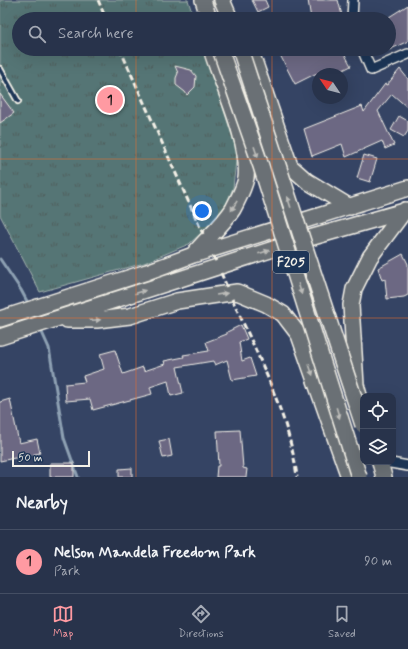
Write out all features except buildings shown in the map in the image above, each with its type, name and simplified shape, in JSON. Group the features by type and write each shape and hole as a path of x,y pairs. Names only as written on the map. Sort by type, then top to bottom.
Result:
{"main road":[{"path":"203,0 207,12"},
{"path":"222,0 227,12"},
{"path":"193,255 219,227 232,209 241,194 246,179 246,165 243,149 235,119 213,56"},
{"name":"F205","path":"222,56 261,166 359,477"},
{"name":"F205","path":"242,56 360,416"},
{"path":"252,56 290,166 306,181 350,207"},
{"path":"0,319 193,255 408,188"},
{"path":"0,338 285,246 406,210"},
{"path":"360,398 356,385 351,305 357,279 370,257 406,210"},
{"path":"53,321 96,320 130,316 178,301 237,292 266,304 282,314 299,335 349,477"}],"street":[{"path":"352,12 353,0"},
{"path":"365,56 371,70 408,54"},
{"path":"379,468 391,463 408,466"}],"lane":[{"path":"0,69 18,101"}],"green space":[{"path":"0,0 188,0 192,12 12,12 12,56 206,56 237,151 233,188 222,214 189,244 144,263 40,292 0,215"}],"waterway":[{"path":"0,259 21,290 29,305"},
{"path":"40,328 49,348 64,438 78,477"}],"railway":[{"path":"98,0 103,12"},
{"path":"123,56 203,234"},
{"path":"213,256 216,261"},
{"path":"221,273 227,287"},
{"path":"232,299 262,363 280,409 293,455 297,477"}],"place":[{"name":"Nelson Mandela Freedom Park","path":"110,100"}]}
